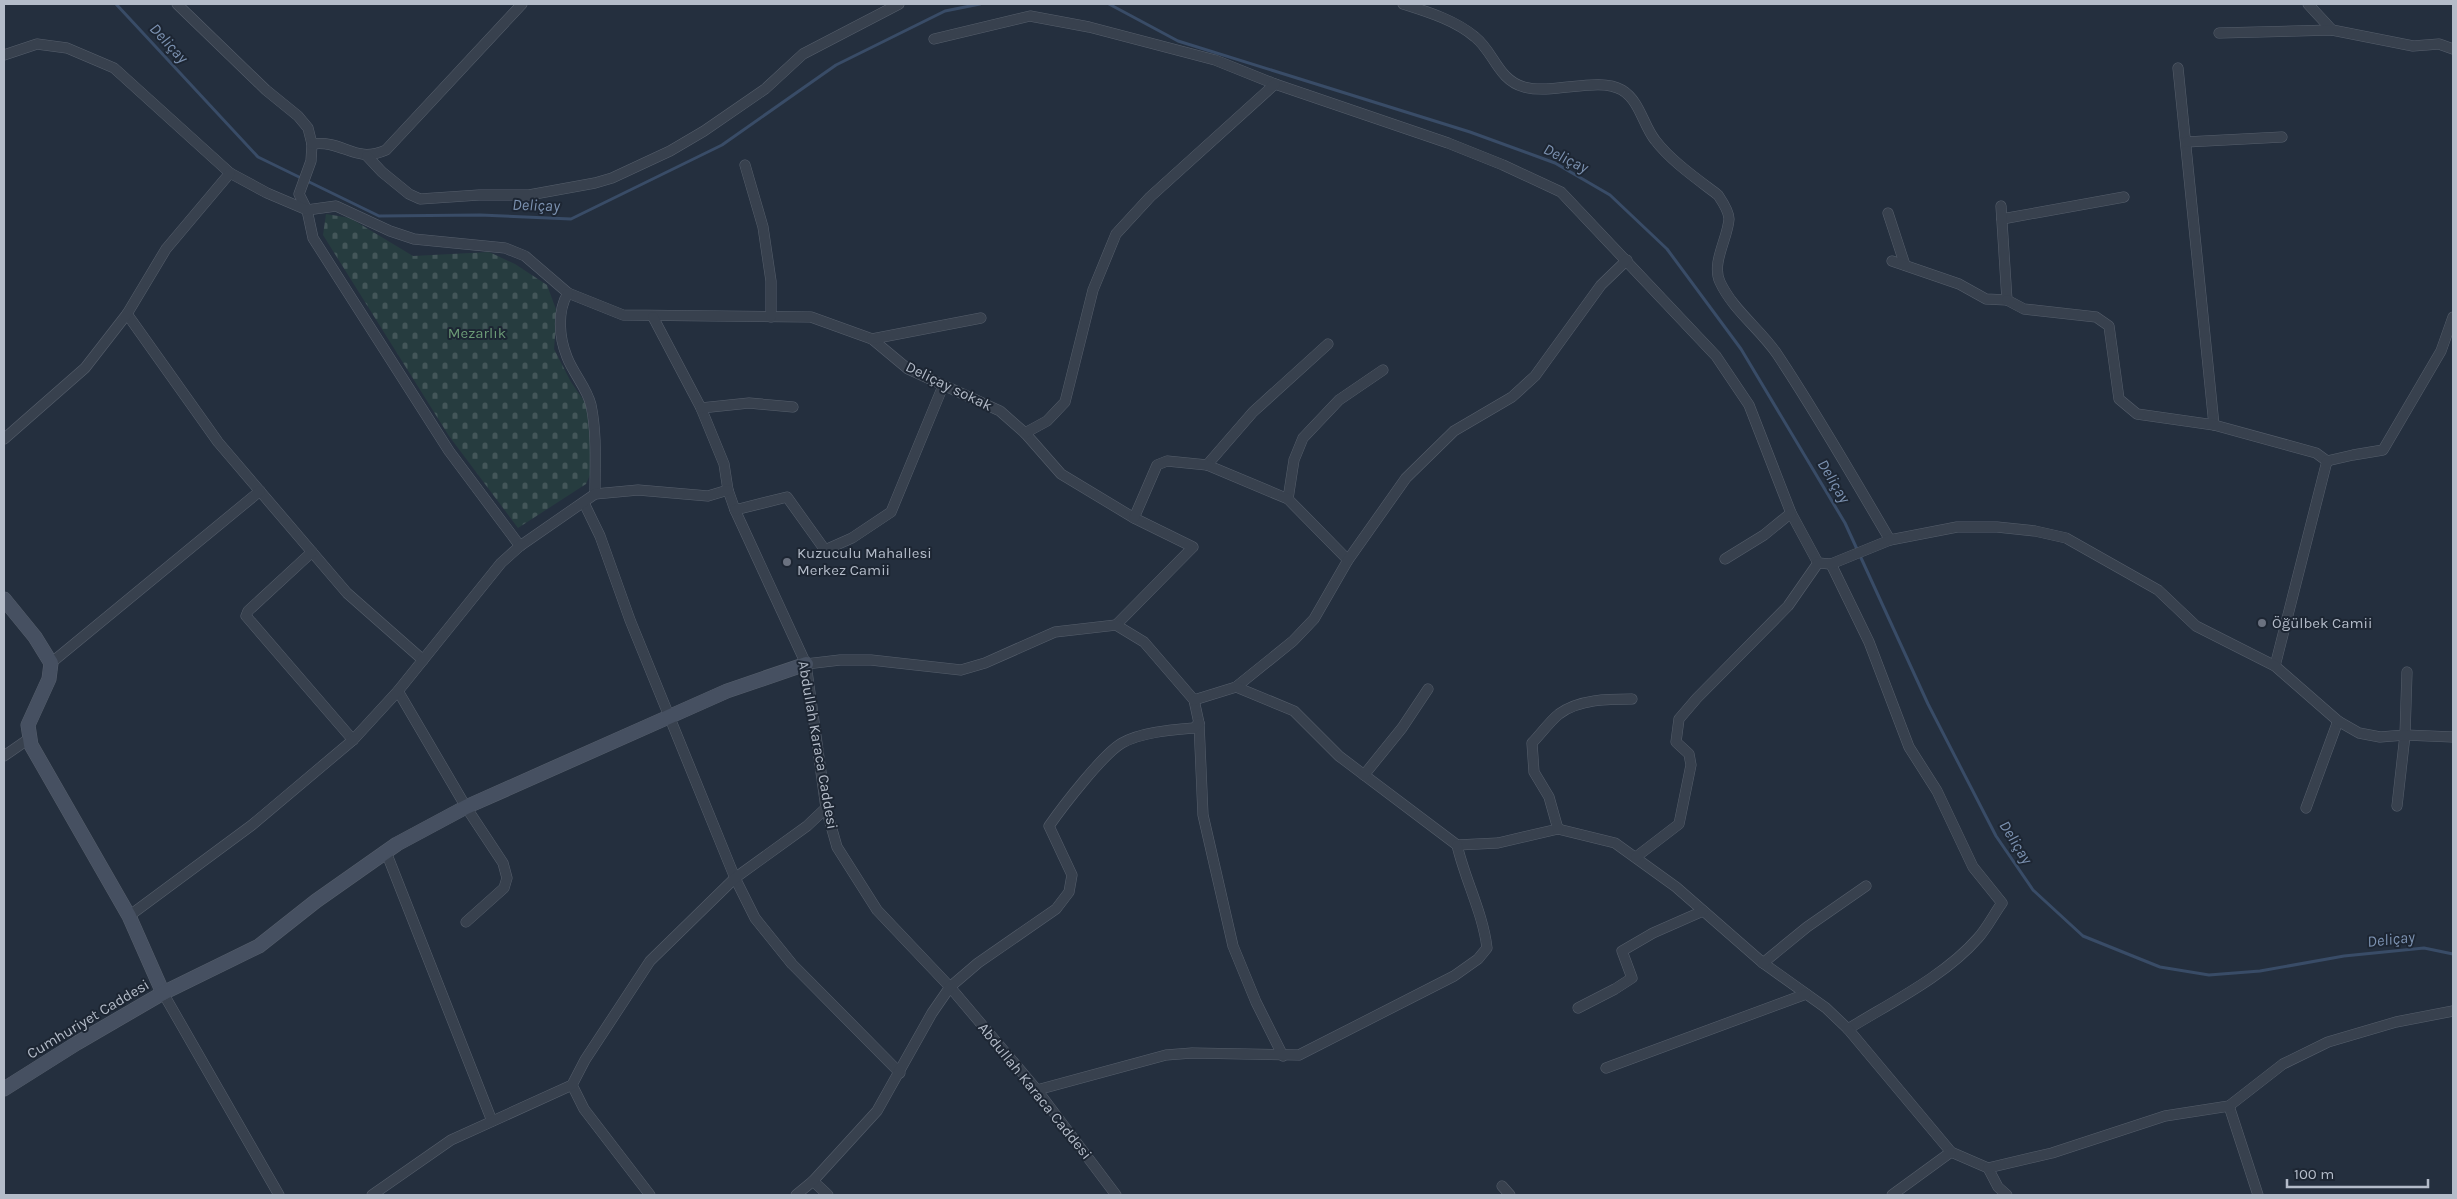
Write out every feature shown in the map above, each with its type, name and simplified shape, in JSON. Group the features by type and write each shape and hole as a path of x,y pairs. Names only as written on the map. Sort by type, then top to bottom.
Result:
{"street":[{"path":"177,4 266,90 298,116 308,128 312,144 311,161 299,194 308,210 313,238 449,451 520,546"},
{"path":"312,144 327,142 361,156 386,150 522,4"},
{"path":"367,156 382,172 409,194 420,199 479,195 529,195 595,183 612,178 670,151 704,131 765,89 803,54 899,4"},
{"path":"1403,4 1434,14 1476,37 1487,49 1503,73 1510,80 1523,87 1544,90 1611,86 1622,90 1632,99 1655,140 1670,156 1718,195 1724,203 1729,219 1720,251 1718,274 1720,282 1728,295 1776,352 1890,540"},
{"path":"2308,4 2332,30"},
{"path":"934,39 1030,16 1089,27 1215,60 1275,84 1448,143 1561,192 1716,356 1749,405 1791,513 1818,563"},
{"path":"2219,33 2332,30 2413,46 2439,44 2453,50"},
{"path":"4,54 37,44 68,48 114,68 230,173 267,193 308,210"},
{"path":"2178,68 2214,426"},
{"path":"1025,433 1046,421 1065,402 1093,290 1116,234 1150,197 1275,84"},
{"path":"2186,142 2282,136"},
{"path":"745,165 763,227 771,281 772,317"},
{"path":"4,438 85,368 127,314 166,249 230,173"},
{"path":"2002,219 2124,197"},
{"name":"Deliçay sokak","path":"308,210 336,206 390,231 414,239 505,248 526,256 568,293 623,315 654,317 811,317 872,339 908,369 1000,411 1025,433 1061,474 1134,518 1193,548 1116,625"},
{"path":"2001,206 2007,300"},
{"path":"1888,213 1905,265"},
{"path":"1194,700 1236,688 1293,641 1314,619 1348,560 1406,478 1454,431 1512,397 1535,376 1601,285 1627,260"},
{"path":"1892,261 1959,284 1986,300 2007,300 2024,309 2096,317 2109,326 2120,399 2137,414 2214,426 2316,453 2328,462"},
{"path":"568,293 560,309 562,340 566,356 591,404 596,445 595,494"},
{"path":"127,314 218,442 347,593 423,660"},
{"name":"Abdullah Karaca Caddesi","path":"654,317 701,408 724,464 728,490 735,510 806,664 826,808 837,847 877,910 950,987 1037,1090 1116,1195"},
{"path":"2328,462 2352,454 2383,450 2441,351 2453,317"},
{"path":"872,339 981,318"},
{"path":"1207,465 1253,412 1328,344"},
{"path":"2441,351 2453,350"},
{"path":"1288,499 1294,460 1303,438 1339,400 1383,370"},
{"path":"735,510 788,497 825,550 852,538 892,512 943,386"},
{"path":"701,408 750,403 793,407"},
{"path":"1134,518 1157,465 1167,461 1207,465 1288,499 1348,560"},
{"path":"2275,666 2328,462"},
{"path":"129,916 252,825 353,740 398,690 501,563 520,546 595,494 638,490 708,496 728,490"},
{"path":"51,663 260,491"},
{"path":"584,503 600,536 630,620 734,878 755,918 792,964 900,1073"},
{"path":"1725,559 1764,535 1791,513"},
{"path":"1818,563 1831,564 1890,540 1957,527 1997,527 2035,530 2066,538 2158,590 2196,626 2275,666 2338,721 2359,733 2373,736 2453,737"},
{"path":"312,552 248,611 246,616 353,740"},
{"path":"1636,857 1679,824 1691,765 1688,754 1676,742 1679,719 1697,698 1788,606 1818,563"},
{"path":"1831,564 1869,642 1909,747 1937,791 1973,867 2002,903 1978,938 1960,955 1927,980 1848,1030"},
{"path":"4,599 35,637 51,663 50,679 28,725 31,745 129,916 164,993 279,1195"},
{"path":"806,664 840,660 871,660 961,670 985,663 1055,632 1116,625 1144,642 1194,700 1200,723 1202,815 1233,946 1256,1002 1283,1056"},
{"name":"Cumhuriyet Caddesi","path":"4,1089 77,1043 164,993 259,946 316,901 386,852 466,807 727,691 806,664"},
{"path":"2397,806 2405,735 2407,672"},
{"path":"1236,688 1294,712 1339,756 1457,845 1498,843 1558,829 1614,843 1636,857 1763,963 1826,1008 1848,1030 1951,1152 1988,1168 2052,1153 2165,1116 2229,1106 2283,1064 2328,1042 2396,1022 2453,1011"},
{"path":"1364,775 1402,728 1428,689"},
{"path":"398,690 466,807 504,863 507,878 504,888 466,922"},
{"path":"1558,829 1549,797 1534,772 1532,743 1568,708 1609,700 1632,699"},
{"path":"2306,808 2338,721"},
{"path":"796,1195 813,1181 877,1112 932,1013 950,987 978,964 1056,909 1069,892 1072,875 1049,826 1101,763 1122,743 1148,735 1194,728 1200,723"},
{"path":"4,756 30,738"},
{"path":"372,1195 452,1140 572,1085 585,1060 650,960 734,878 807,826 826,808"},
{"path":"1037,1090 1166,1055 1192,1053 1299,1055 1454,976 1478,959 1487,948 1485,931 1464,876 1457,845"},
{"path":"386,852 492,1121"},
{"path":"1763,963 1807,927 1866,886"},
{"path":"1578,1008 1632,978 1622,951 1653,933 1703,911"},
{"path":"1606,1068 1806,994"},
{"path":"572,1085 584,1109 650,1195"},
{"path":"2229,1106 2258,1195"},
{"path":"1892,1195 1951,1152"},
{"path":"1988,1168 1998,1187 2007,1195"},
{"path":"813,1181 828,1195"},
{"path":"1502,1186 1510,1195"}],"green space":[{"name":"Mezarlık","path":"326,214 350,218 413,256 489,252 515,264 547,285 557,312 554,349 571,382 587,405 593,468 586,484 518,528 449,436 323,235"}],"waterway":[{"name":"Deliçay","path":"116,4 258,157 379,216 480,215 571,219 722,145 836,65 945,11 980,4"},
{"name":"Deliçay","path":"1109,4 1178,41 1470,132 1555,163 1610,195 1667,249 1741,349 1845,523 1928,704 1996,836 2033,890 2083,936 2160,967 2209,975 2260,971 2344,956 2424,948 2453,954"}],"place":[{"name":"Kuzuculu Mahallesi Merkez Camii","path":"787,562"},
{"name":"Öğülbek Camii","path":"2262,623"}]}
